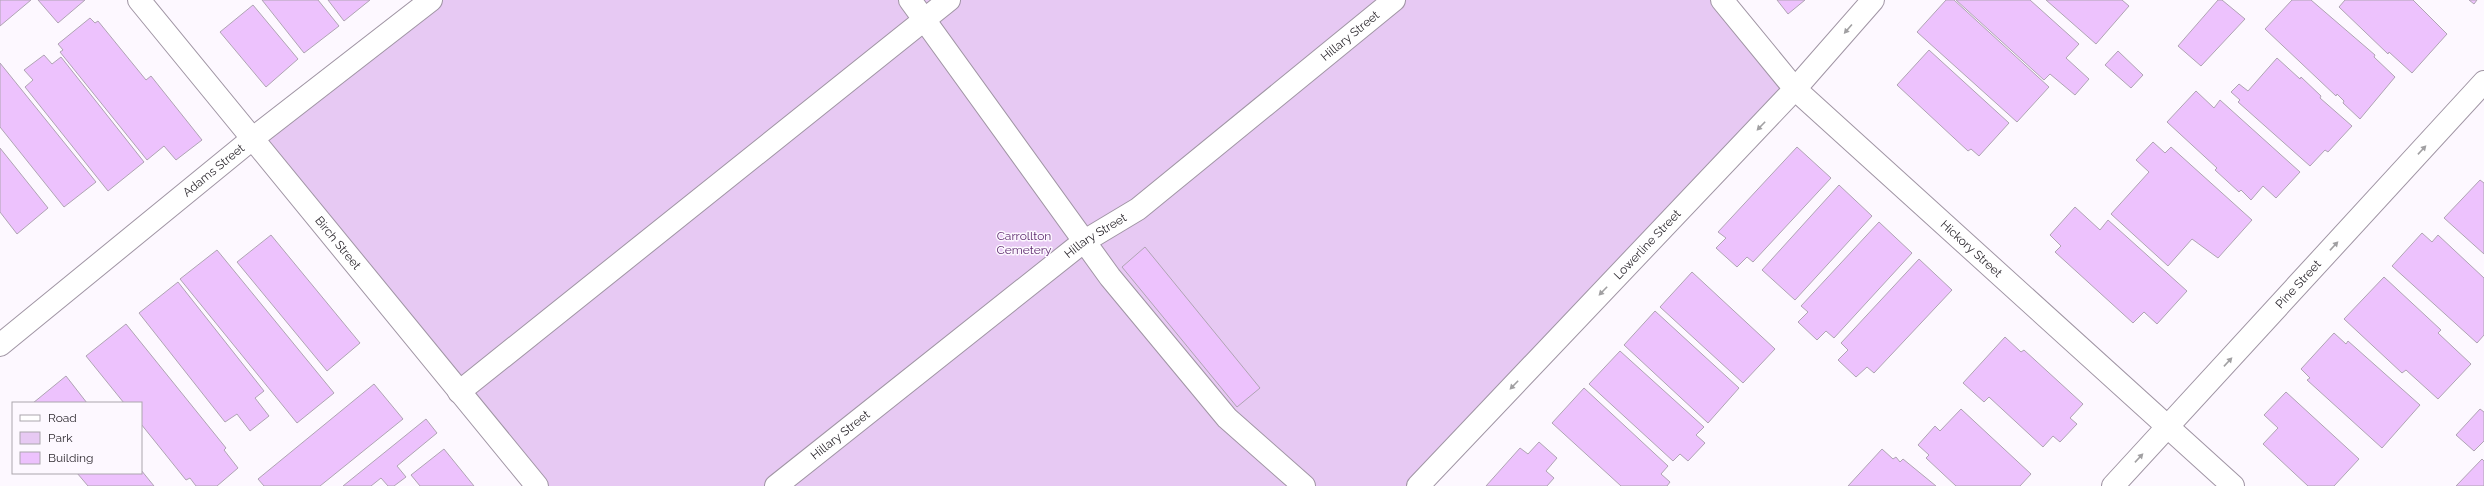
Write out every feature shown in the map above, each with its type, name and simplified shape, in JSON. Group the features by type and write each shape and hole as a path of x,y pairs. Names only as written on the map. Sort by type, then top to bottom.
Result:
{"street":[{"name":"Birch Street","path":"139,0 537,486"},
{"name":"Adams Street","path":"0,345 252,139 431,0"},
{"path":"910,0 1083,242 1227,418 1304,486"},
{"path":"459,392 949,0"},
{"name":"Hillary Street","path":"776,486 1083,242 1138,209 1394,0"},
{"name":"Hickory Street","path":"1722,0 1795,89 2232,486"},
{"name":"Lowerline Street","path":"1418,486 1795,89 1873,0"},
{"name":"Pine Street","path":"2113,486 2484,82"}],"green space":[{"name":"Carrollton Cemetery","path":"427,0 1722,0 1795,89 1427,486 541,486 252,139"}],"building":[{"path":"0,0 31,0 0,26"},
{"path":"38,0 85,0 58,23"},
{"path":"262,0 318,0 339,26 304,53"},
{"path":"328,0 370,0 344,21"},
{"path":"1777,0 1805,0 1788,14"},
{"path":"1946,0 1954,0 2049,87 2017,122 1917,32"},
{"path":"1956,0 2030,0 2079,44 2066,58 2089,79 2075,95 2050,74 2044,80"},
{"path":"2046,0 2122,0 2129,6 2096,44"},
{"path":"2218,0 2222,0 2245,19 2201,66 2178,46"},
{"path":"2292,0 2311,0 2375,55 2374,57 2395,77 2360,119 2343,103 2344,101 2337,94 2336,96 2265,29"},
{"path":"2345,0 2413,0 2447,34 2412,73 2389,52 2388,54 2339,7"},
{"path":"2469,0 2477,0 2474,4"},
{"path":"253,5 298,59 266,87 220,32"},
{"path":"90,18 95,23 98,21 146,80 151,76 202,140 176,160 164,146 147,160 60,52 63,50 58,44"},
{"path":"1929,50 2009,123 1979,156 1971,149 1968,151 1897,85"},
{"path":"2118,51 2143,75 2131,88 2105,65"},
{"path":"44,55 52,64 61,57 144,162 108,191 25,87 33,80 24,70"},
{"path":"2277,58 2300,79 2301,77 2321,96 2320,98 2352,126 2328,152 2325,150 2310,166 2238,102 2240,100 2231,92 2239,84 2248,91"},
{"path":"0,63 96,182 64,207 0,127"},
{"path":"2196,91 2214,108 2220,100 2300,172 2276,198 2263,186 2251,200 2241,190 2239,192 2215,170 2217,168 2167,122"},
{"path":"2153,142 2165,153 2171,147 2252,220 2218,258 2192,239 2168,266 2111,214 2149,172 2136,160"},
{"path":"1797,147 1831,178 1753,262 1747,257 1737,267 1716,248 1726,238 1718,232"},
{"path":"0,148 48,208 17,234 0,212"},
{"path":"2480,180 2484,183 2484,254 2444,218"},
{"path":"1839,185 1872,216 1795,300 1762,270"},
{"path":"2075,207 2100,230 2108,220 2187,291 2157,324 2144,312 2133,323 2055,252 2061,246 2050,235"},
{"path":"1879,222 1912,253 1834,338 1826,331 1817,340 1798,322 1808,312 1801,306"},
{"path":"2422,233 2432,242 2438,235 2484,278 2484,335 2477,343 2392,266"},
{"path":"271,235 360,343 327,371 237,262"},
{"path":"1145,247 1260,388 1237,407 1122,267"},
{"path":"217,250 334,393 297,423 180,279"},
{"path":"1919,259 1952,290 1874,373 1867,367 1856,377 1838,360 1848,350 1841,343"},
{"path":"1692,272 1775,349 1743,383 1660,307"},
{"path":"2384,277 2441,330 2438,333 2471,364 2438,399 2406,370 2402,373 2344,319"},
{"path":"178,282 264,391 255,398 269,416 250,431 237,414 225,422 139,313"},
{"path":"1655,311 1739,388 1708,423 1624,345"},
{"path":"126,324 226,448 224,450 238,468 217,486 196,486 190,478 186,480 142,425 142,402 123,402 86,356"},
{"path":"2334,333 2346,344 2348,341 2420,405 2382,448 2307,380 2310,378 2301,369"},
{"path":"2005,337 2021,352 2024,350 2083,404 2070,418 2077,424 2060,442 2053,436 2043,447 1989,397 1984,402 1963,383"},
{"path":"1620,351 1704,427 1696,435 1705,443 1688,461 1680,454 1673,461 1589,384"},
{"path":"66,376 86,402 34,402"},
{"path":"374,384 403,419 320,486 264,486 258,479"},
{"path":"1584,388 1668,466 1661,474 1670,482 1667,486 1621,486 1552,423"},
{"path":"2286,392 2359,459 2334,486 2308,486 2263,444 2278,428 2264,415"},
{"path":"1961,409 2031,474 2020,486 1956,486 1926,458 1929,455 1918,445 1935,426 1940,431"},
{"path":"2480,409 2484,412 2484,441 2474,451 2456,435"},
{"path":"426,419 437,433 397,466 406,477 394,486 388,486 381,478 371,486 343,486"},
{"path":"1539,442 1557,458 1546,471 1554,478 1547,486 1486,486 1520,448 1528,454"},
{"path":"444,449 474,486 420,486 411,475"},
{"path":"1882,449 1893,459 1896,457 1900,462 1903,459 1936,486 1848,486"},
{"path":"2482,459 2484,461 2484,486 2456,486"},
{"path":"142,471 154,486 88,486 78,474 142,474"}]}
